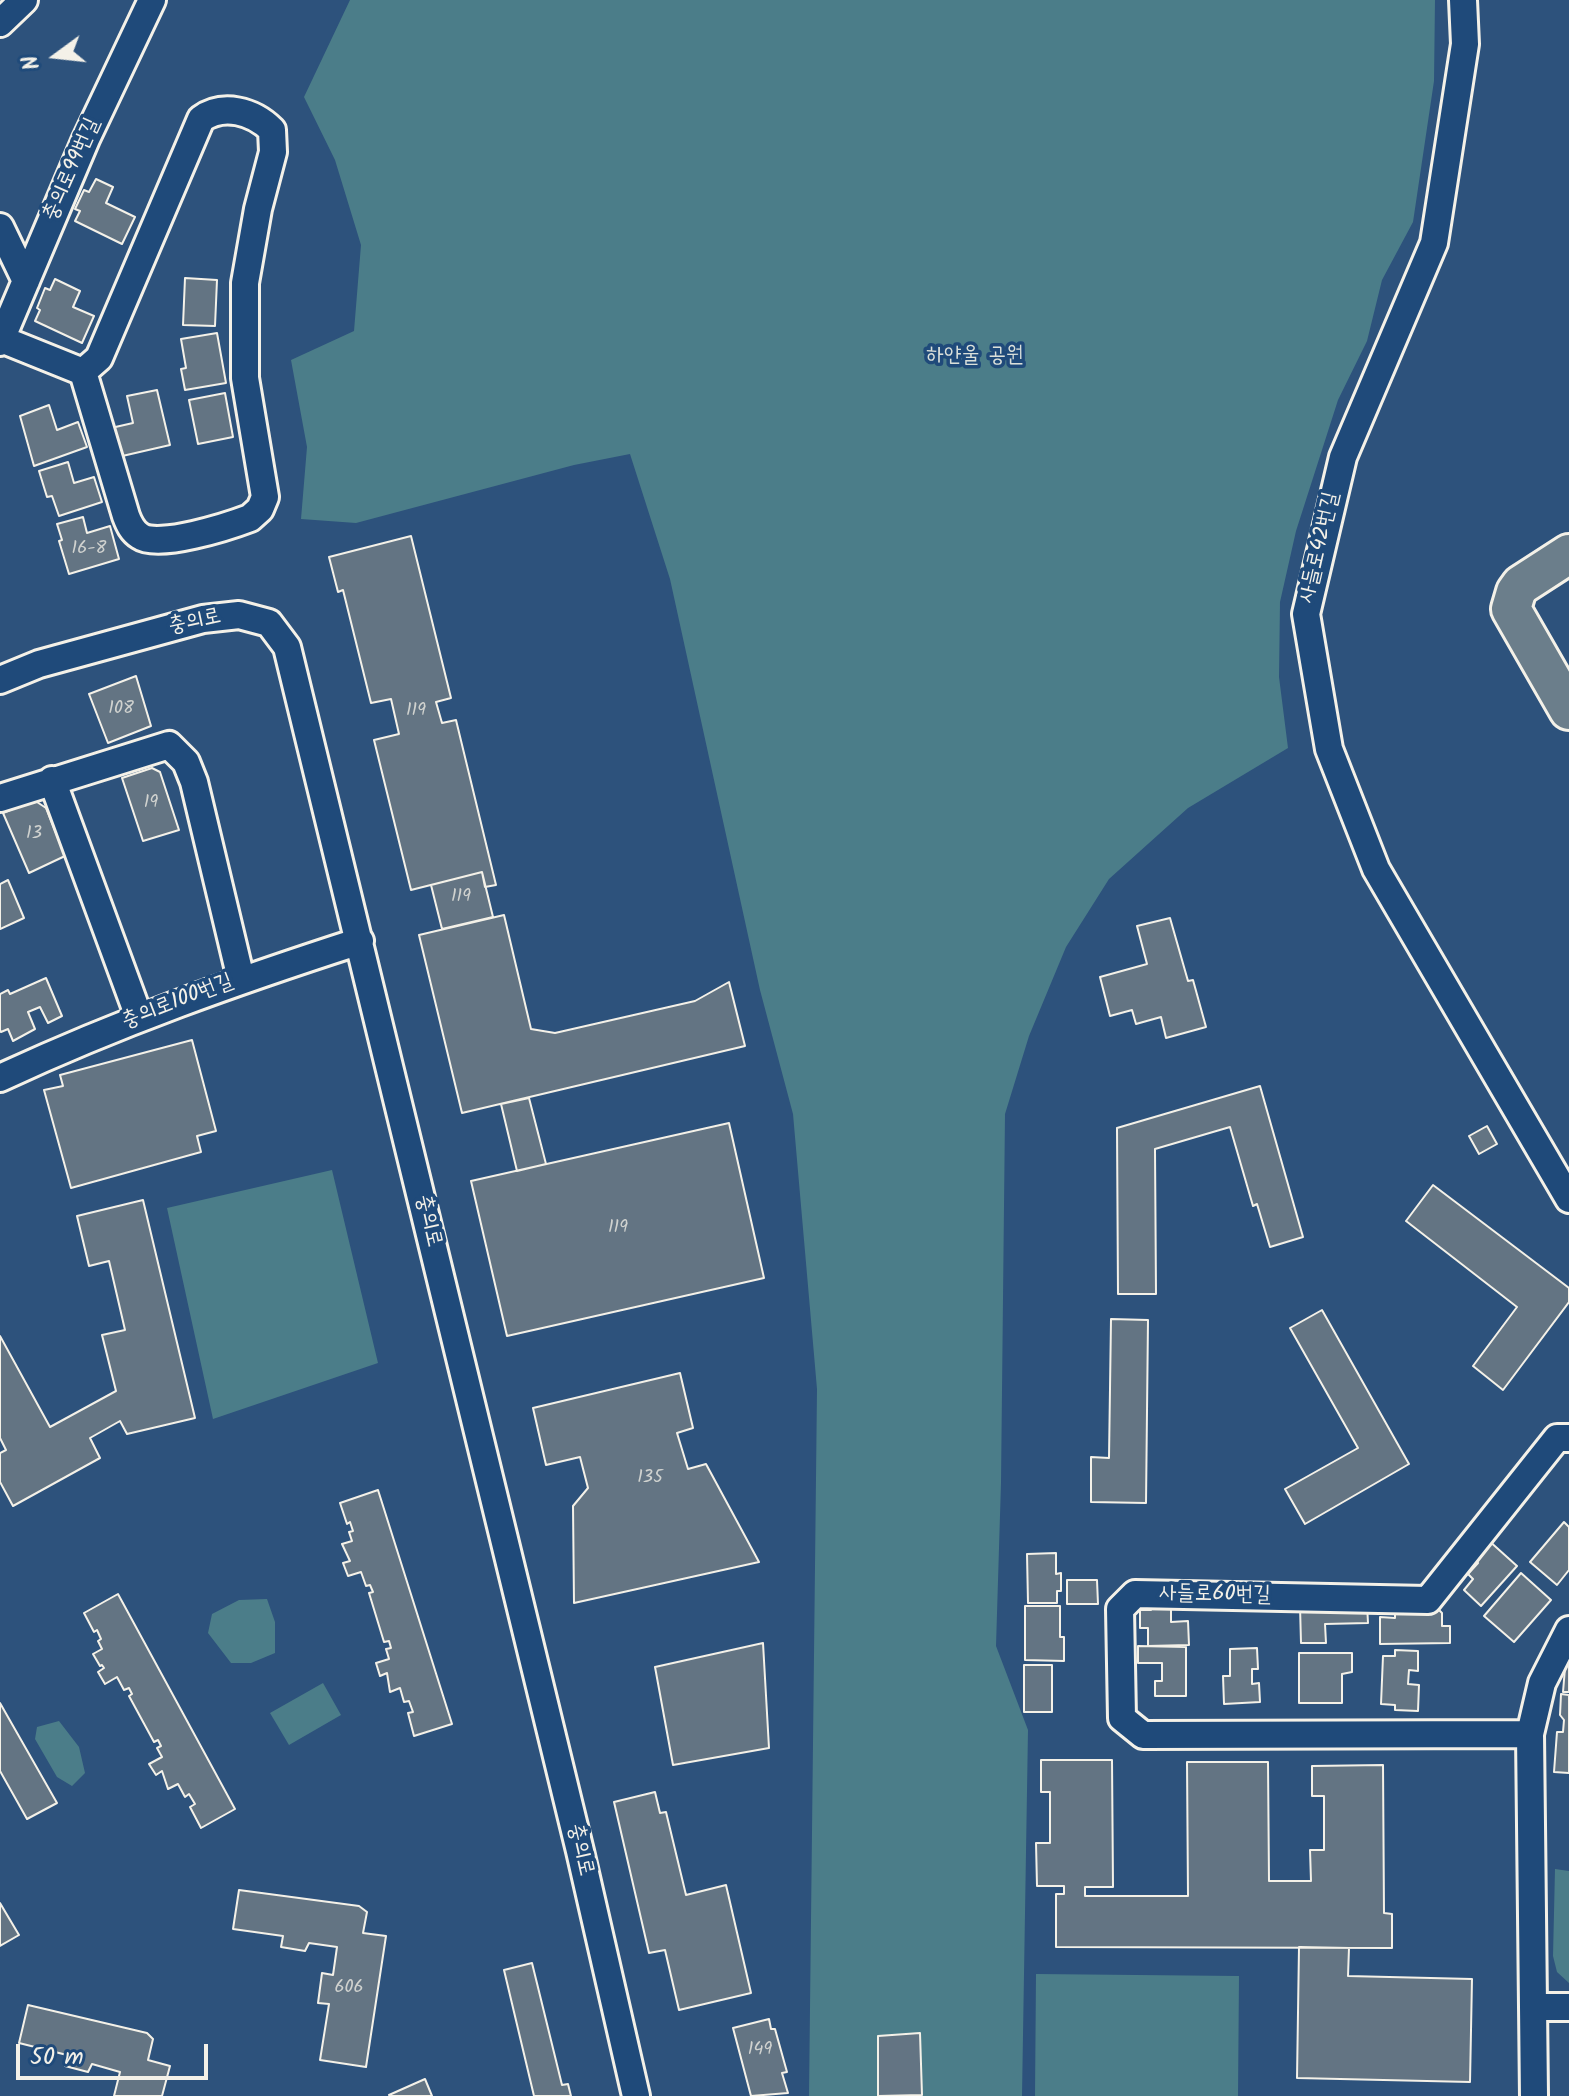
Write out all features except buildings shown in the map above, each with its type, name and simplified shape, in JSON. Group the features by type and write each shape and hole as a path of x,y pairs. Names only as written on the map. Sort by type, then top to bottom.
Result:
{"highway":[{"path":"1569,554 1521,585 1511,609 1569,710"}],"street":[{"path":"0,23 24,0"},
{"name":"충의로99번길","path":"1,341 86,139 152,0"},
{"name":"사들로42번길","path":"1463,0 1465,44 1434,243 1343,457 1306,614 1329,749 1376,869 1569,1199"},
{"path":"230,109 263,121 272,130 273,152 258,209 245,283 245,378 265,497 260,509 250,518 238,522 165,540 150,541 140,537 131,528 126,516 83,372 99,358 201,119 209,113 230,109"},
{"path":"0,227 26,281"},
{"path":"1,341 83,372"},
{"name":"충의로","path":"0,680 39,664 203,619 239,615 269,623 287,647 580,1851 636,2096"},
{"path":"0,798 169,745 186,762 208,833 241,979"},
{"path":"52,780 139,1017"},
{"name":"충의로100번길","path":"0,1078 139,1017 241,979 360,941"},
{"name":"사들로60번길","path":"1530,1734 1143,1735 1122,1718 1120,1609 1135,1594 1428,1600 1557,1438 1569,1438"},
{"path":"1534,2096 1530,1734 1542,1683 1569,1630"},
{"path":"1533,2007 1569,2007"}],"green space":[{"name":"하얀울 공원","path":"350,0 1435,0 1434,81 1413,222 1382,280 1367,341 1338,400 1296,531 1280,602 1279,677 1288,748 1188,808 1109,879 1066,947 1029,1036 1005,1114 996,1646 1028,1730 1022,2096 809,2096 817,1389 793,1114 760,990 670,579 630,454 574,465 356,523 301,519 307,447 291,360 354,331 361,245 335,160 304,97"},
{"path":"332,1170 378,1363 213,1419 167,1208"},
{"path":"267,1599 275,1622 275,1653 251,1663 231,1663 208,1633 212,1614 239,1600"},
{"path":"323,1683 341,1715 289,1745 270,1713"},
{"path":"59,1721 79,1747 85,1773 72,1786 57,1777 35,1739 37,1727"},
{"path":"1555,1869 1569,1871 1569,1983 1557,1972 1553,1956"},
{"path":"1036,1974 1239,1976 1238,2096 1035,2096"}]}
